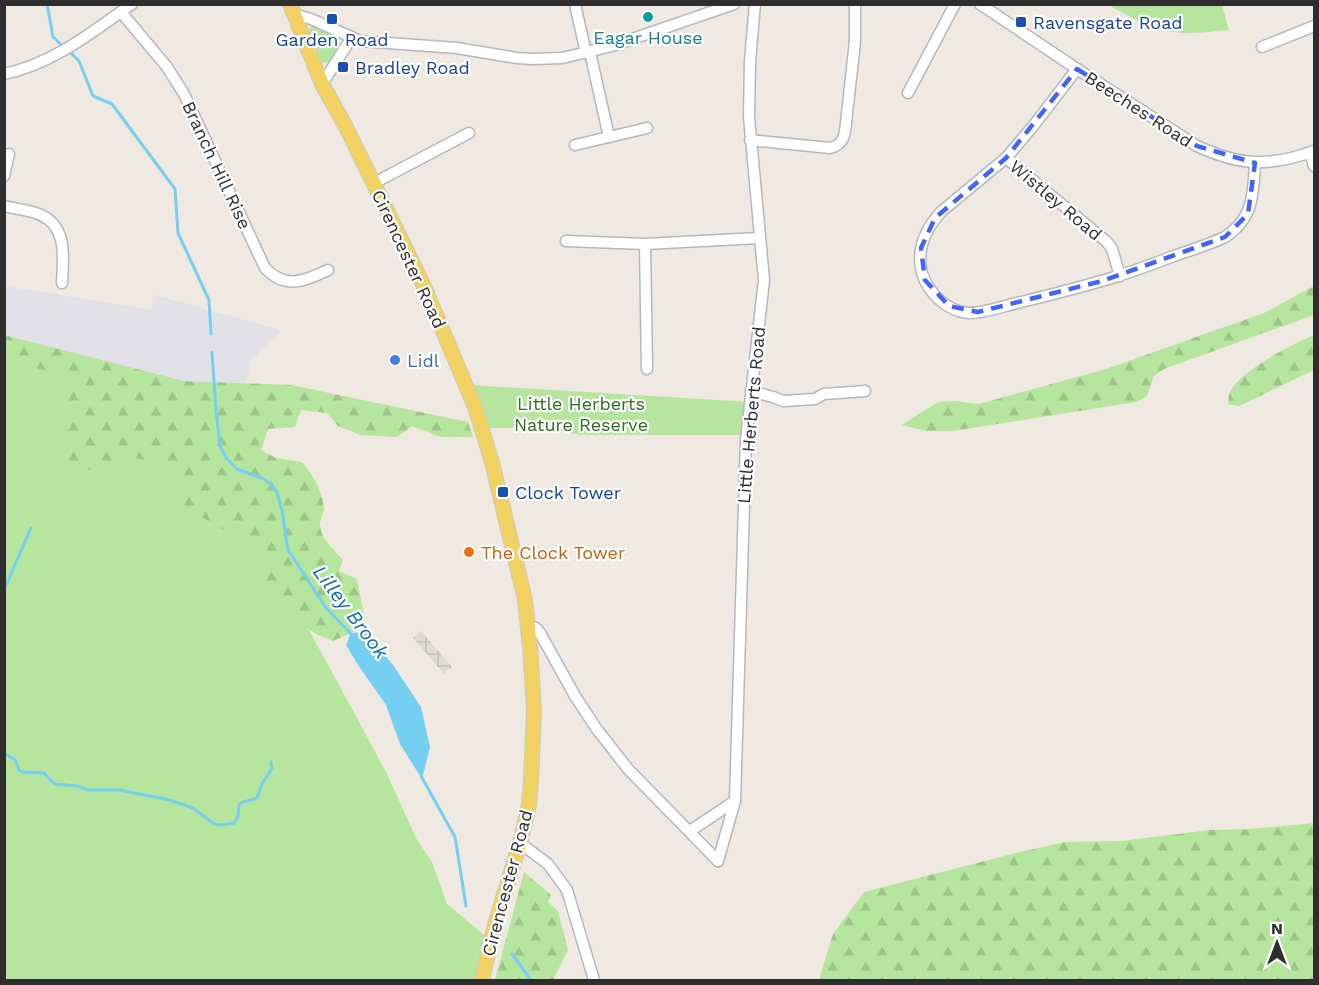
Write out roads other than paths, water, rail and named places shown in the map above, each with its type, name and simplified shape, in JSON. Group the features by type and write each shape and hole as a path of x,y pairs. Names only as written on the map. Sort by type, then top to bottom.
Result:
{"main road":[{"name":"Cirencester Road","path":"292,9 322,84 346,127 423,284 482,424 526,607 532,681 533,745 528,805 520,843 495,924 482,981"}],"street":[{"path":"4,74 55,55 132,4"},
{"path":"575,4 609,137"},
{"path":"292,9 368,42 457,48 532,59 562,58 612,46 734,4"},
{"name":"Little Herberts Road","path":"690,831 718,861 735,801 746,440 764,280 749,117 750,61 755,4"},
{"path":"750,140 830,148 842,141 845,136 855,41 855,4"},
{"path":"908,93 955,4"},
{"name":"Beeches Road","path":"980,4 1197,146 1226,158 1255,163 1280,161 1312,152"},
{"name":"Branch Hill Rise","path":"121,12 157,54 180,87 265,268 280,279 292,282 304,280 328,270"},
{"path":"1262,47 1314,26"},
{"path":"322,84 352,37"},
{"path":"1077,69 1006,158 942,211 926,233 921,248 921,264 925,280 935,295 958,310 973,313 1120,276 1217,241 1232,233 1243,221 1250,206 1255,163"},
{"path":"575,145 647,128"},
{"path":"374,183 469,133"},
{"path":"1312,152 1314,166"},
{"path":"4,176 9,154"},
{"name":"Wistley Road","path":"1006,158 1107,242 1112,249 1120,276"},
{"path":"4,206 43,216 57,229 62,238 62,283"},
{"path":"566,241 645,244 759,238"},
{"path":"645,244 647,369"},
{"path":"751,392 783,401 815,399 824,394 865,392"},
{"path":"528,627 536,628 540,633 596,728 628,769 690,831 735,801"},
{"path":"520,843 548,864 567,890 594,981"}],"water":[{"path":"367,632 393,665 421,707 430,747 422,779 400,744 386,705 346,645 351,633"}],"waterway":[{"name":"Lilley Brook","path":"47,4 53,37 64,47"},
{"name":"Lilley Brook","path":"69,51 79,61 93,96 112,104 175,189 178,233 209,300 211,334"},
{"name":"Lilley Brook","path":"212,352 220,446 227,459 237,469 266,480 277,492 288,550 326,608 352,635"},
{"path":"4,590 31,528"},
{"path":"4,753 15,760 22,772 44,773 56,784 77,786 88,790 119,790 170,800 193,808 214,824 222,825 234,823 238,817 239,805 257,798 272,768 271,762"},
{"name":"Lilley Brook","path":"421,776 455,837 466,906"},
{"name":"Lilley Brook","path":"512,954 531,980"}],"place":[{"name":"Eagar House","path":"648,17"},
{"name":"Garden Road","path":"332,19"},
{"name":"Ravensgate Road","path":"1021,22"},
{"name":"Bradley Road","path":"343,67"},
{"name":"Lidl","path":"395,360"},
{"name":"Clock Tower","path":"503,492"},
{"name":"The Clock Tower","path":"469,552"}],"park label":[{"name":"Little Herberts Nature Reserve","path":"581,413"}]}
